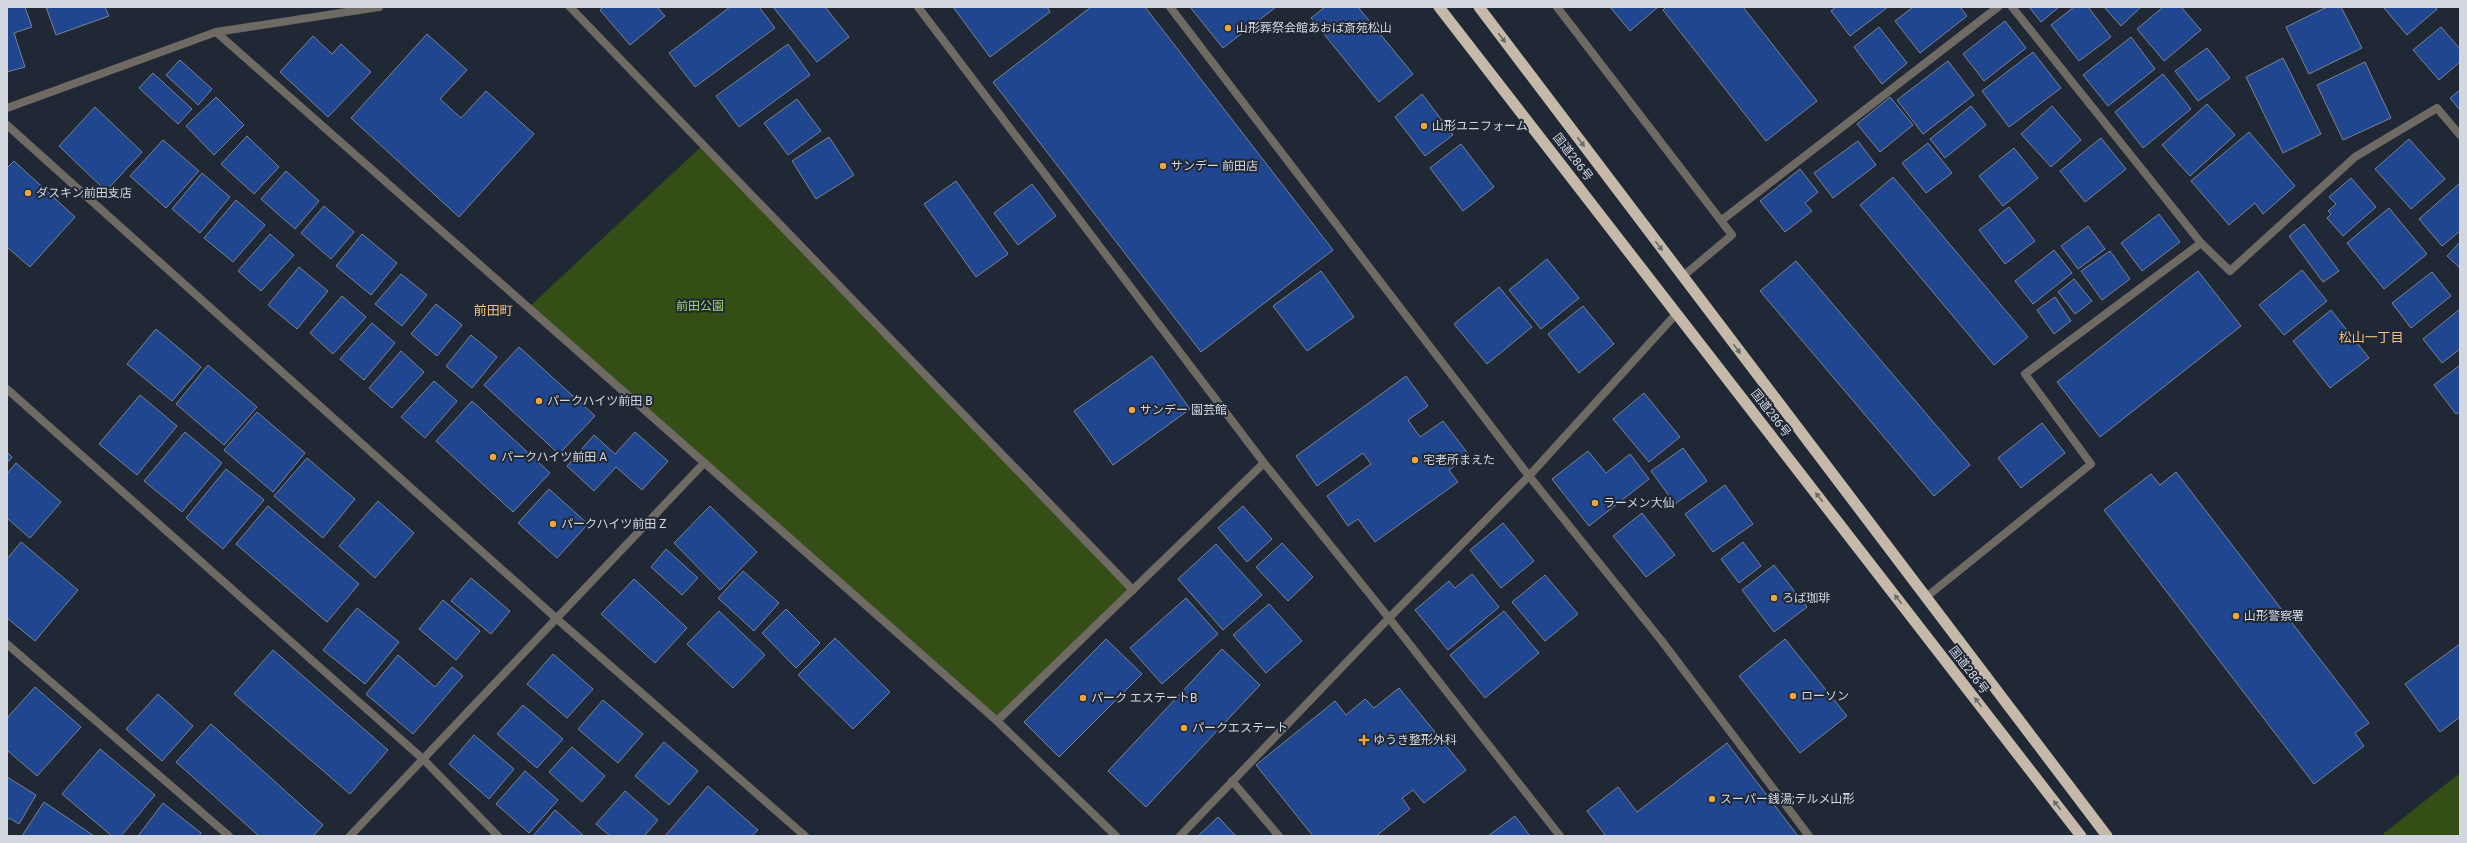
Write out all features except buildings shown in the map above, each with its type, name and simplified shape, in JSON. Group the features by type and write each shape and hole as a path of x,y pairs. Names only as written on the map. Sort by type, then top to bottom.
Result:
{"highway":[{"name":"国道286号","path":"1439,7 2081,836"},
{"name":"国道286号","path":"1479,7 1925,598 2107,836"}],"street":[{"path":"7,108 216,32 379,7"},
{"path":"570,7 1133,590"},
{"path":"918,7 1264,464 1389,618 1560,836"},
{"path":"1170,7 1529,476 1661,640 1809,836"},
{"path":"1557,7 1722,220 1732,235 1682,277"},
{"path":"1722,220 1998,7"},
{"path":"2012,7 2201,243 2230,271 2356,157 2437,108 2460,135"},
{"path":"216,32 997,721 1116,836"},
{"path":"7,125 557,619 805,836"},
{"path":"1925,598 2091,464 2025,374 2201,243"},
{"path":"1180,836 1389,618 1529,476 1677,313"},
{"path":"7,389 424,760 498,836"},
{"path":"350,836 424,760 704,463"},
{"path":"997,721 1264,464"},
{"path":"7,644 229,836"},
{"path":"1232,781 1279,836"}],"green space":[{"name":"前田公園","path":"703,145 1133,590 997,721 528,308"},
{"path":"2460,773 2460,836 2384,836 2383,834"}],"place":[{"name":"山形葬祭会館あおば斎苑松山","path":"1228,28"},
{"name":"山形ユニフォーム","path":"1424,126"},
{"name":"サンデー 前田店","path":"1163,166"},
{"name":"ダスキン前田支店","path":"28,193"},
{"name":"パークハイツ前田 B","path":"539,401"},
{"name":"サンデー 園芸館","path":"1132,410"},
{"name":"パークハイツ前田 A","path":"493,457"},
{"name":"宅老所まえた","path":"1415,460"},
{"name":"ラーメン大仙","path":"1595,503"},
{"name":"パークハイツ前田 Z","path":"553,524"},
{"name":"ろば珈琲","path":"1774,598"},
{"name":"山形警察署","path":"2236,616"},
{"name":"ローソン","path":"1793,696"},
{"name":"パーク エステートB","path":"1083,698"},
{"name":"パークエステート","path":"1184,728"},
{"name":"ゆうき整形外科","path":"1364,740"},
{"name":"スーパー銭湯;テルメ山形","path":"1712,799"}],"district":[{"name":"前田町","path":"493,310"},
{"name":"松山一丁目","path":"2371,337"}]}
